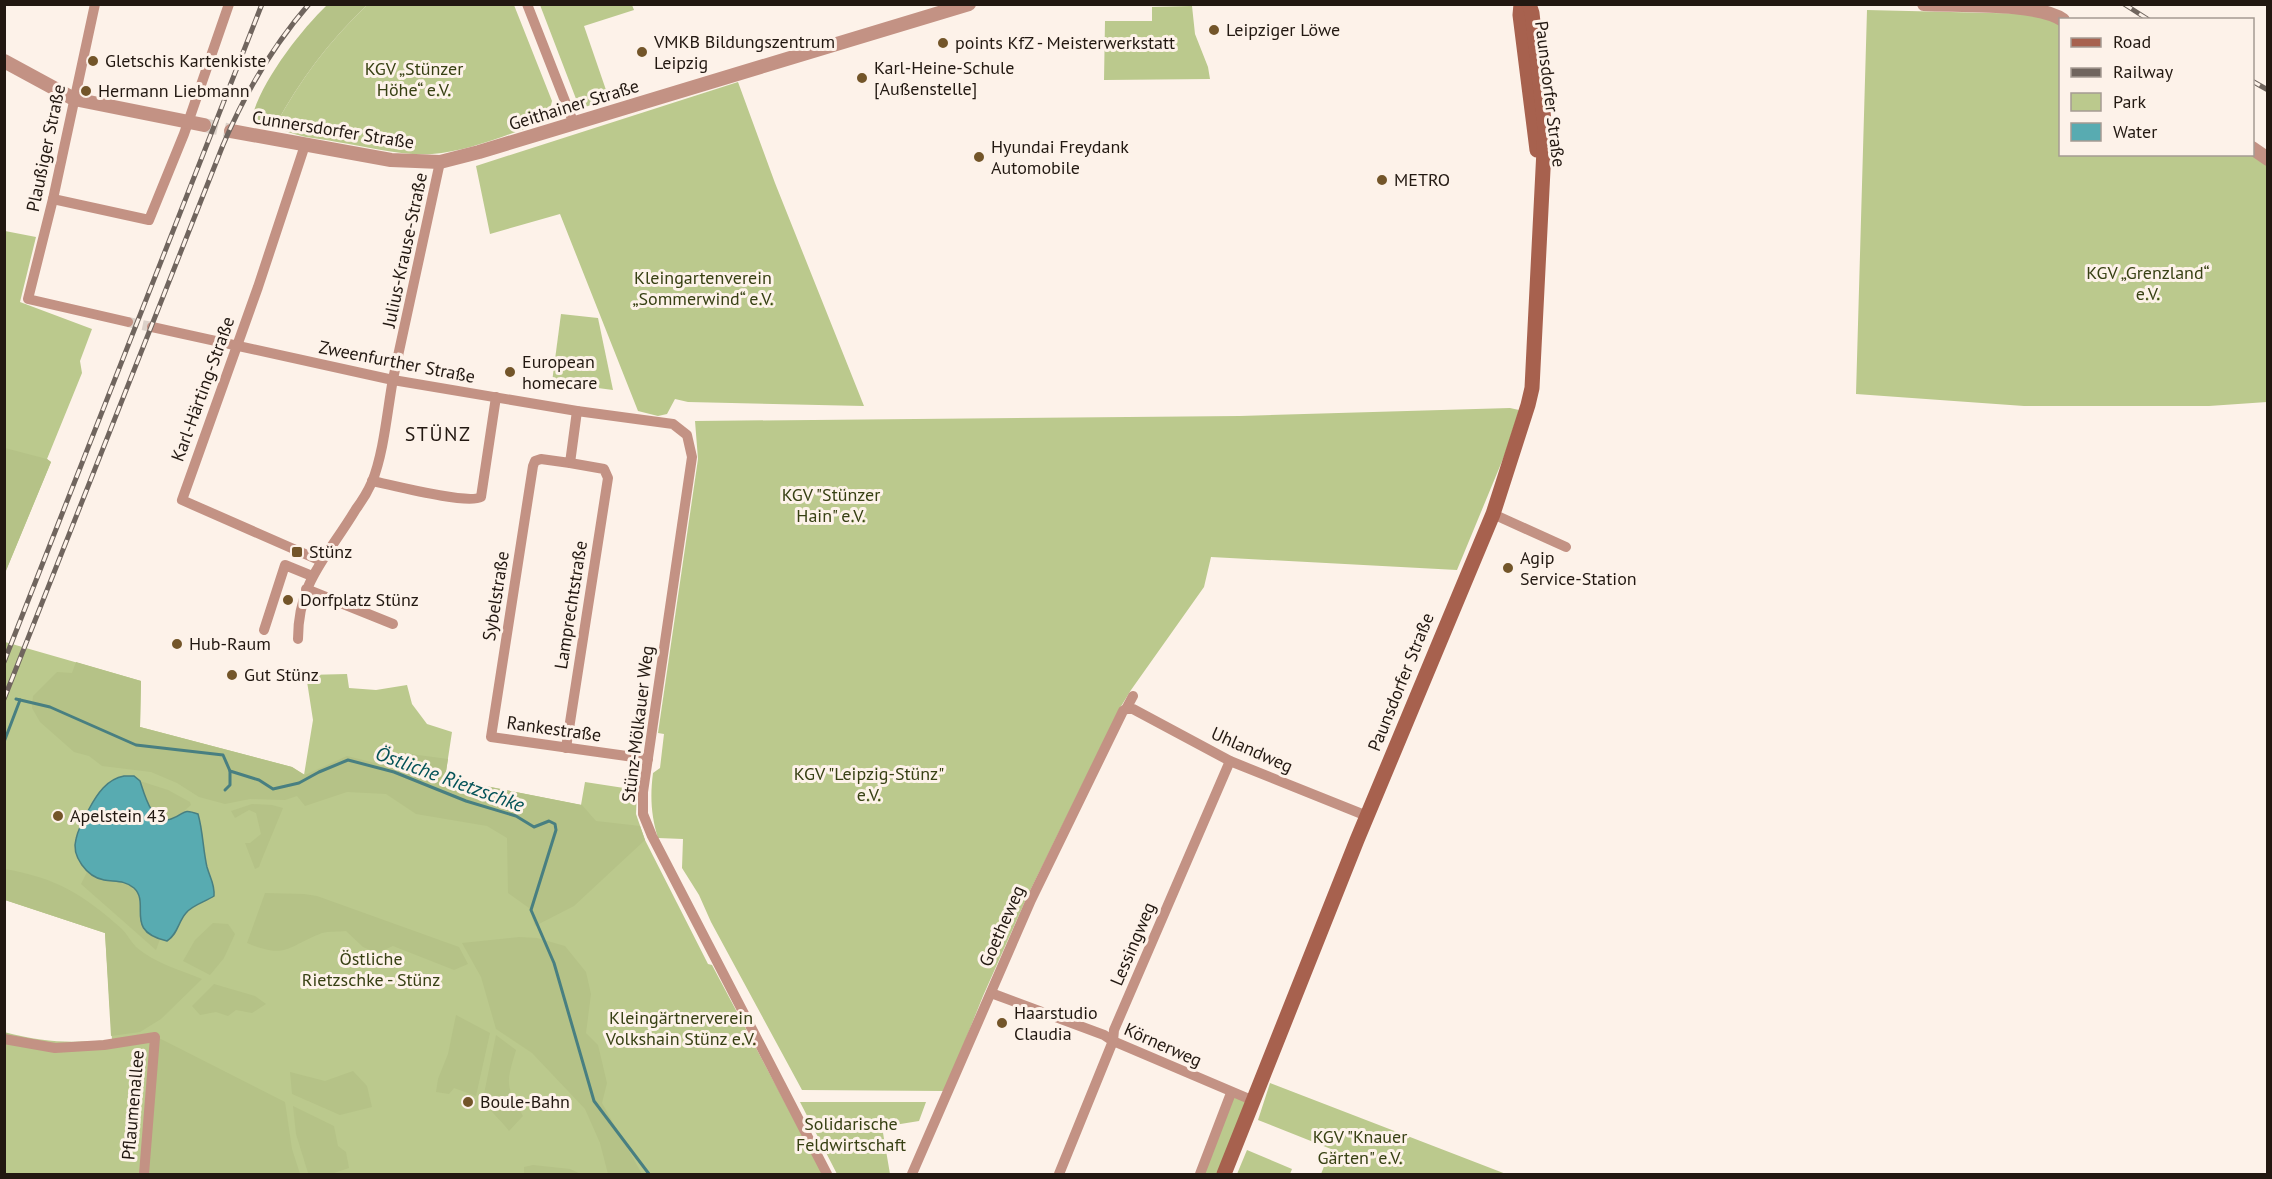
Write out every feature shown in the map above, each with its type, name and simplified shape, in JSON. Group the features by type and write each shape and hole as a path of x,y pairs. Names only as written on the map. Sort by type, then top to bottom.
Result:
{"main road":[{"name":"Paunsdorfer Straße","path":"1521,4 1520,15 1542,188"},
{"name":"Paunsdorfer Straße","path":"1224,1174 1367,816 1493,514 1532,388 1545,130 1532,13 1528,4"}],"street":[{"name":"Plaußiger Straße","path":"95,4 53,199 28,299 128,322"},
{"path":"53,199 149,220 188,121 229,4"},
{"path":"527,4 574,124"},
{"name":"Geithainer Straße","path":"464,157 969,4"},
{"path":"1924,4 2023,8 2055,14 2060,18"},
{"path":"4,61 74,99 204,125"},
{"name":"Cunnersdorfer Straße","path":"231,131 391,160 440,162 464,157"},
{"name":"Karl-Härting-Straße","path":"305,145 182,500 321,561"},
{"path":"2254,149 2268,159"},
{"name":"Julius-Krause-Straße","path":"298,639 298,619 312,576 348,524 372,481 386,424 393,380 440,162"},
{"name":"Zweenfurther Straße","path":"152,327 393,380 578,411 673,424"},
{"path":"372,481 460,499 481,498 496,397"},
{"path":"570,463 578,411"},
{"name":"Stünz-Mölkauer Weg","path":"673,424 687,435 692,457 648,759 642,804 643,814 652,836 827,1174"},
{"name":"Sybelstraße","path":"491,737 535,461 541,459 570,463"},
{"name":"Lamprechtstraße","path":"566,748 608,478 604,469 570,463"},
{"path":"1493,514 1566,547"},
{"path":"264,630 285,566 312,576"},
{"path":"306,589 393,624"},
{"name":"Goetheweg","path":"912,1174 1062,833 1123,711 1133,696"},
{"name":"Uhlandweg","path":"1126,709 1132,709 1230,761 1367,816"},
{"name":"Rankestraße","path":"491,737 648,759"},
{"name":"Lessingweg","path":"1059,1174 1113,1041 1114,1030 1230,761"},
{"name":"Körnerweg","path":"991,993 1104,1035 1231,1093 1254,1101"},
{"name":"Pflaumenallee","path":"4,1039 55,1048 104,1045 155,1037 144,1174"},
{"path":"1200,1174 1231,1093"}],"green space":[{"path":"327,5 367,5 316,62 275,126 251,122 262,92 282,59"},
{"name":"KGV „Stünzer Höhe“ e.V.","path":"367,5 514,5 552,101 547,121 490,141 432,154 384,151 305,137 275,126 316,62"},
{"path":"540,5 632,5 634,10 584,26 606,90 599,92 603,101 582,108 578,104"},
{"path":"1192,6 1195,34 1208,67 1210,79 1104,80 1105,21 1152,21 1152,7"},
{"name":"KGV „Grenzland“ e.V.","path":"1867,10 2038,14 2059,24 2059,156 2254,155 2267,164 2267,402 2209,406 2024,406 1856,394"},
{"name":"Kleingartenverein „Sommerwind“ e.V.","path":"738,82 775,183 864,406 688,402 675,399 667,414 658,416 638,411 560,214 490,234 476,166"},
{"path":"5,231 36,237 20,302 92,329 80,361 82,373 47,459 51,462 5,573"},
{"path":"561,314 598,318 613,390 552,382"},
{"path":"1510,408 1519,410 1505,454 1457,570 1211,557 1204,587 1120,708 1027,897 983,996 945,1091 802,1090 711,922 699,895 682,868 683,839 658,838 654,822 651,798 653,773 660,768 664,734 658,733 698,459 695,421 1240,416"},
{"path":"5,448 51,462 5,573"},
{"name":"Östliche Rietzschke - Stünz","path":"5,642 141,681 140,727 292,767 304,775 313,720 306,675 347,674 349,688 376,690 407,685 412,704 427,724 452,732 445,778 581,805 585,782 637,790 636,814 645,840 708,964 712,965 823,1174 5,1174 4,1032 58,1041 112,1040 105,933 5,900"},
{"path":"76,662 141,681 140,727 292,767 305,775 347,756 399,769 403,753 448,759 445,778 582,805 596,821 640,826 645,840 574,906 535,926 529,908 508,893 507,838 487,826 416,814 386,794 347,792 305,806 297,796 285,800 250,799 225,804 199,797 177,783 151,772 102,766 89,756 74,752 40,722 32,708 33,696 57,672 72,673"},
{"path":"140,781 168,790 190,802 191,805 174,818 164,820 159,818 150,807"},
{"path":"252,804 283,808 259,867 255,869 245,843 250,843 261,834 256,813 249,810 235,818 231,811"},
{"path":"5,869 39,877 68,889 108,917 143,953 202,979 161,1019 140,1032 111,1036 105,933 5,900"},
{"path":"87,872 95,877 124,883 135,889 141,901 140,913 143,925 160,939 156,950 81,884"},
{"path":"265,893 317,896 459,947 468,964 454,970 393,946 377,953 363,947 346,931 322,933 279,951 260,948 247,943"},
{"path":"213,923 228,924 235,934 224,958 210,975 183,961 195,940"},
{"path":"519,937 537,938 565,946 586,972 591,994 586,1033 598,1045 607,1083 602,1103 642,1174 608,1174 600,1143 585,1109 532,1053 496,1029 481,977 462,943"},
{"path":"214,984 255,996 266,1004 252,1013 236,1010 228,1016 216,1012 200,1015 192,1006"},
{"path":"456,1015 490,1033 476,1096 454,1088 449,1094 436,1092 438,1079 448,1054"},
{"path":"496,1035 516,1050 510,1070 509,1084 523,1116 509,1131 483,1099"},
{"path":"157,1037 285,1102 292,1149 300,1174 146,1174"},
{"path":"353,1071 367,1086 372,1107 340,1115 292,1094 290,1072 325,1081"},
{"name":"KGV \"Knauer Gärten\" e.V.","path":"1270,1083 1506,1174 1321,1174 1331,1149 1258,1120"},
{"path":"1231,1093 1254,1101 1224,1174 1200,1174"},
{"name":"Solidarische Feldwirtschaft","path":"800,1102 926,1102 919,1121 882,1127 890,1174 837,1174"},
{"path":"293,1106 334,1126 338,1146 346,1152 349,1168 334,1173 308,1173 296,1134"},
{"name":"KGV \"Knauer Gärten\" e.V.","path":"1247,1150 1292,1169 1290,1174 1237,1174"},
{"path":"533,1165 570,1169 581,1174 524,1174 524,1167"}],"water":[{"path":"134,776 140,781 150,807 159,818 171,819 186,812 198,814 214,896 189,910 167,941 154,937 146,931 140,917 138,894 131,885 104,880 92,875 82,865 76,852 78,831 95,798 112,780"}],"waterway":[{"name":"Östliche Rietzschke","path":"16,699 50,707 136,745 223,755 230,771 259,780 273,789 299,783 348,760 394,772 466,801 516,816 534,827 549,821 555,824 556,830 531,910 554,963 594,1101 649,1174"},
{"path":"4,742 20,700"},
{"path":"225,790 230,785 230,771"}],"tunnel":[{"path":"204,125 231,131"},
{"path":"128,322 152,327"}],"railway":[{"path":"4,662 262,4"},
{"path":"4,699 223,145 260,71 309,4"},
{"path":"2124,4 2146,18"},
{"path":"2254,82 2268,90"}],"place":[{"name":"Leipziger Löwe","path":"1214,30"},
{"name":"points KfZ - Meisterwerkstatt","path":"943,43"},
{"name":"VMKB Bildungszentrum Leipzig","path":"642,52"},
{"name":"Gletschis Kartenkiste","path":"93,61"},
{"name":"Karl-Heine-Schule [Außenstelle]","path":"862,78"},
{"name":"Hermann Liebmann","path":"86,91"},
{"name":"Hyundai Freydank Automobile","path":"979,157"},
{"name":"METRO","path":"1382,180"},
{"name":"European homecare","path":"510,372"},
{"name":"Stünz","path":"297,552"},
{"name":"Agip Service-Station","path":"1508,568"},
{"name":"Dorfplatz Stünz","path":"288,600"},
{"name":"Hub-Raum","path":"177,644"},
{"name":"Gut Stünz","path":"232,675"},
{"name":"Apelstein 43","path":"58,816"},
{"name":"Haarstudio Claudia","path":"1002,1023"},
{"name":"Boule-Bahn","path":"468,1102"}],"district":[{"name":"STÜNZ","path":"438,434"}],"park label":[{"name":"KGV \"Stünzer Hain\" e.V.","path":"831,505"},
{"name":"KGV \"Leipzig-Stünz\" e.V.","path":"869,784"},
{"name":"Kleingärtnerverein Volkshain Stünz e.V.","path":"681,1028"}]}
